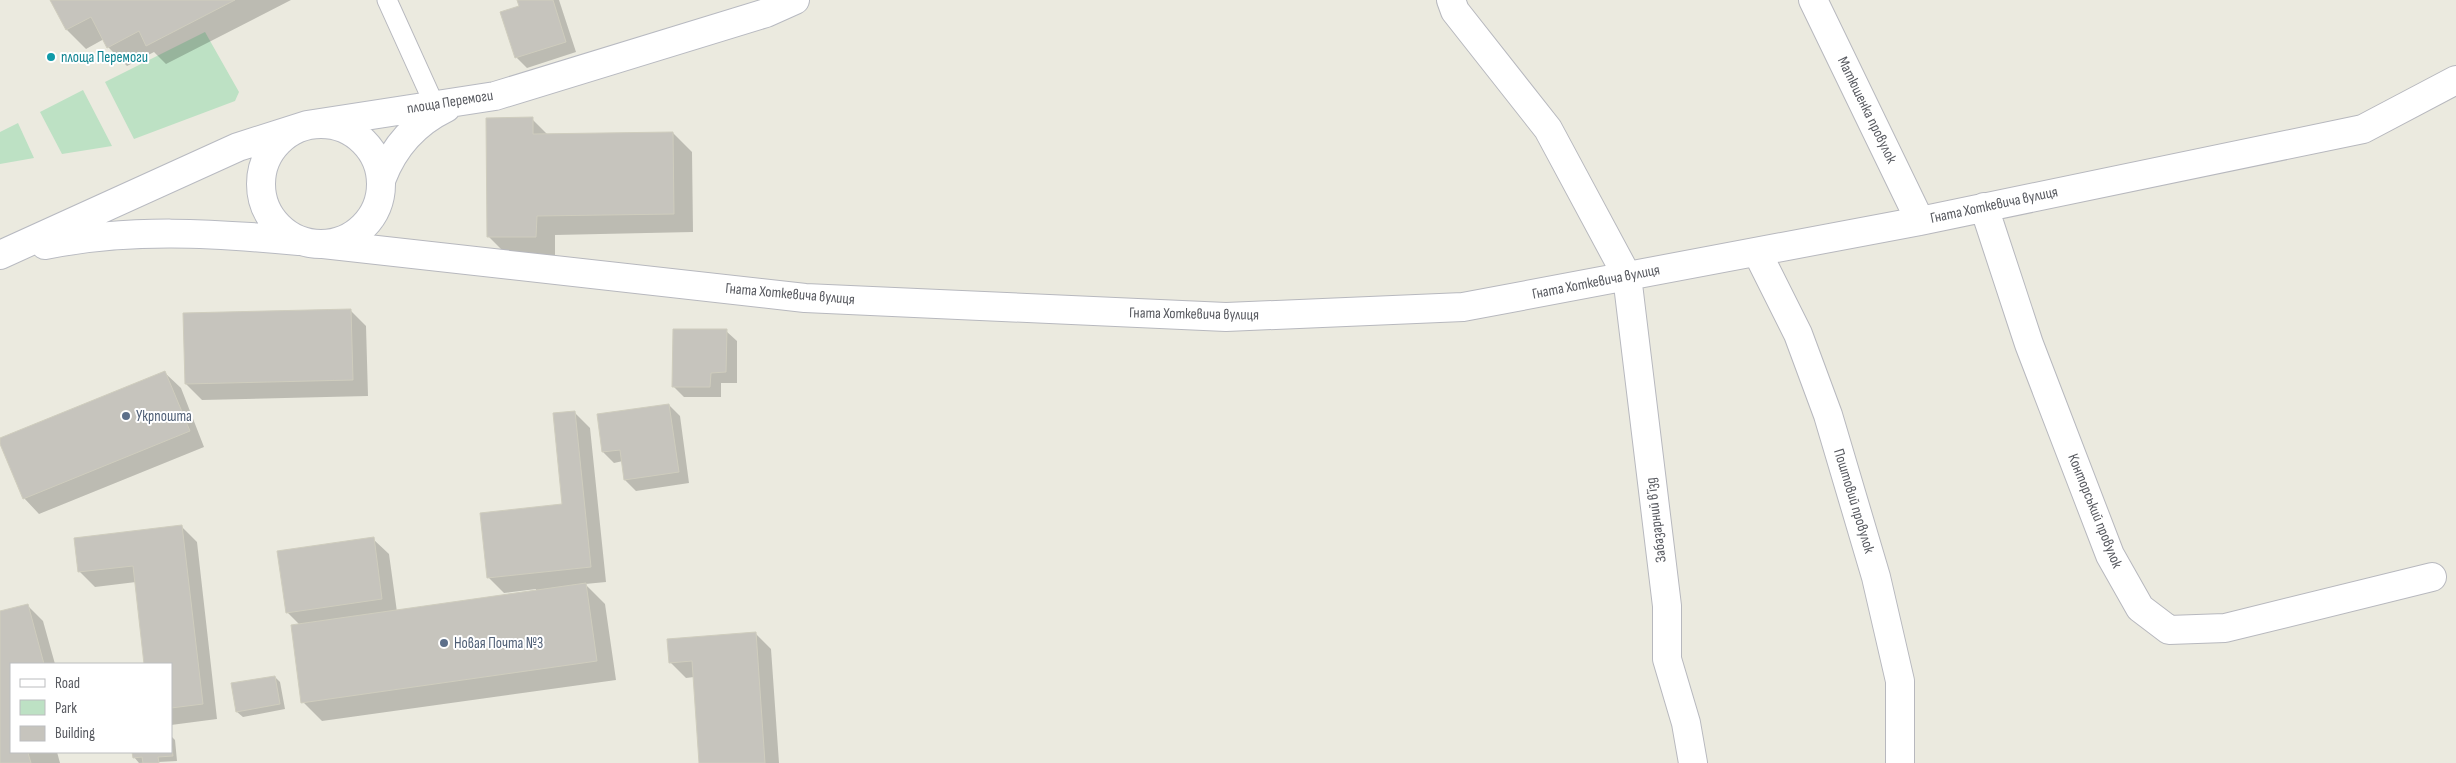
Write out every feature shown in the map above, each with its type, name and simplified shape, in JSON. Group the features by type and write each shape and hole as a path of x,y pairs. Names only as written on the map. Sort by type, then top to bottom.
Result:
{"street":[{"name":"площа Перемоги","path":"0,256 238,148 307,125 496,96 766,13 796,0"},
{"path":"1451,0 1455,11 1548,129 1627,276"},
{"name":"Матюшенка провулок","path":"1813,0 1920,221"},
{"name":"Гната Хоткевича вулиця","path":"714,287 805,298 1226,317 1463,307 1920,221 2363,130 2456,80"},
{"path":"382,178 377,161 369,147 357,134 341,127 324,123 307,125 291,131 277,142 267,156 262,172 260,189 264,206 273,221 285,233 312,242 335,242 351,236 364,226 375,212 380,196 382,178 394,153 411,131 447,104"},
{"name":"Конторський провулок","path":"1984,207 2029,344 2110,555 2140,608 2169,630 2225,628 2432,577"},
{"name":"площа Перемоги","path":"0,256 47,245 102,237 156,233 212,233 312,242 714,287"},
{"name":"Поштовий провулок","path":"1757,252 1798,334 1828,415 1876,577 1900,681 1900,763"},
{"name":"Забазарний вʼїзд","path":"1627,276 1667,606 1667,659 1686,723 1693,763"}],"lane":[{"path":"387,0 425,88 447,104"}],"green space":[{"path":"205,32 239,92 235,101 134,139 105,82"},
{"path":"83,90 112,146 62,154 40,112"},
{"path":"18,123 34,158 0,164 0,132"}],"building":[{"path":"50,0 235,0 146,46 139,31 107,48 91,17 66,30"},
{"path":"517,0 553,0 566,42 515,58 500,12 519,6"},
{"path":"533,117 533,134 673,132 674,214 537,216 536,237 487,237 486,118"},
{"path":"351,309 353,380 185,384 183,313"},
{"path":"673,329 727,329 726,372 711,373 710,387 672,387"},
{"path":"165,371 190,431 23,499 0,444 0,438"},
{"path":"669,404 679,472 624,480 620,450 602,452 597,414"},
{"path":"575,411 591,567 487,578 480,513 562,504 553,413"},
{"path":"182,525 203,704 172,708 172,663 144,663 133,566 78,572 74,538"},
{"path":"374,537 382,599 286,613 277,551"},
{"name":"Новая Почта №3","path":"586,583 597,661 301,703 291,625"},
{"path":"28,604 44,663 10,663 10,753 28,753 31,763 0,763 0,611"},
{"path":"756,632 765,763 699,763 692,661 669,663 667,639"},
{"path":"275,676 280,704 236,712 231,683"},
{"path":"172,750 173,756 158,757 159,763 143,763 142,757 133,758 132,753 172,753"}],"place":[{"name":"площа Перемоги","path":"51,57"},
{"name":"Укрпошта","path":"126,416"},
{"name":"Новая Почта №3","path":"444,643"}]}
